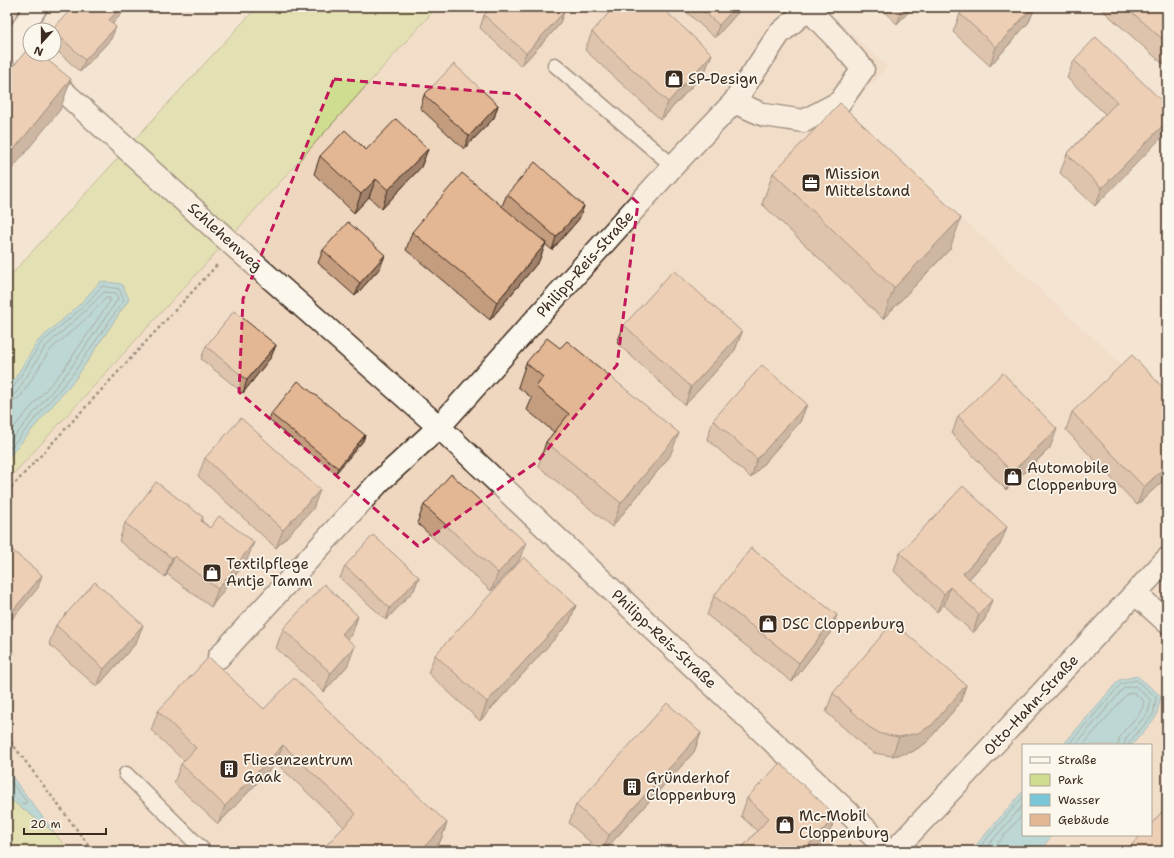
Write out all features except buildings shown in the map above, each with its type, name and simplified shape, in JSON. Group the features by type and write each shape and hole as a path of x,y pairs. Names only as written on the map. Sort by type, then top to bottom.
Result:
{"street":[{"name":"Schlehenweg","path":"36,7 9,47 439,427"},
{"name":"Philipp-Reis-Straße","path":"219,658 379,482 439,427 673,166 734,102 779,34 808,9 838,40 862,69 840,102 804,121 764,115 734,102"},
{"name":"Philipp-Reis-Straße","path":"439,427 889,851"},
{"name":"Otto-Hahn-Straße","path":"894,851 1136,594 1167,559"},
{"path":"1136,594 1167,622"}],"lane":[{"path":"555,65 673,166"},
{"path":"126,774 204,851"}],"path":[{"path":"7,492 234,246"},
{"path":"7,737 93,851"}],"highlighted area":[{"path":"334,79 515,94 638,203 617,365 538,461 418,546 239,392 243,299"}],"shaded area":[{"path":"437,7 820,7 888,66 846,112 1167,406 1167,586 1159,595 1167,602 1167,851 69,851 7,770 7,481 236,231"}],"green space":[{"path":"257,7 437,7 236,231 134,140"},
{"path":"121,155 222,246 7,481 7,459 76,378 129,299 101,282 7,388 7,279"},
{"path":"7,797 54,832 69,851 7,851"}],"water":[{"path":"101,281 122,284 129,299 76,378 7,459 7,388 10,386 38,341 79,305"},
{"path":"1137,676 1161,696 1156,717 1133,744 1064,744 1119,680"},
{"path":"7,770 54,832 7,797"},
{"path":"1022,792 1022,836 1052,836 1039,851 971,851"}],"place":[{"name":"SP-Design","path":"674,79"},
{"name":"Mission Mittelstand","path":"811,183"},
{"name":"Automobile Cloppenburg","path":"1013,477"},
{"name":"Textilpflege Antje Tamm","path":"212,573"},
{"name":"DSC Cloppenburg","path":"768,624"},
{"name":"Fliesenzentrum Gaak","path":"229,769"},
{"name":"Gründerhof Cloppenburg","path":"632,787"},
{"name":"Mc-Mobil Cloppenburg","path":"785,825"}]}
